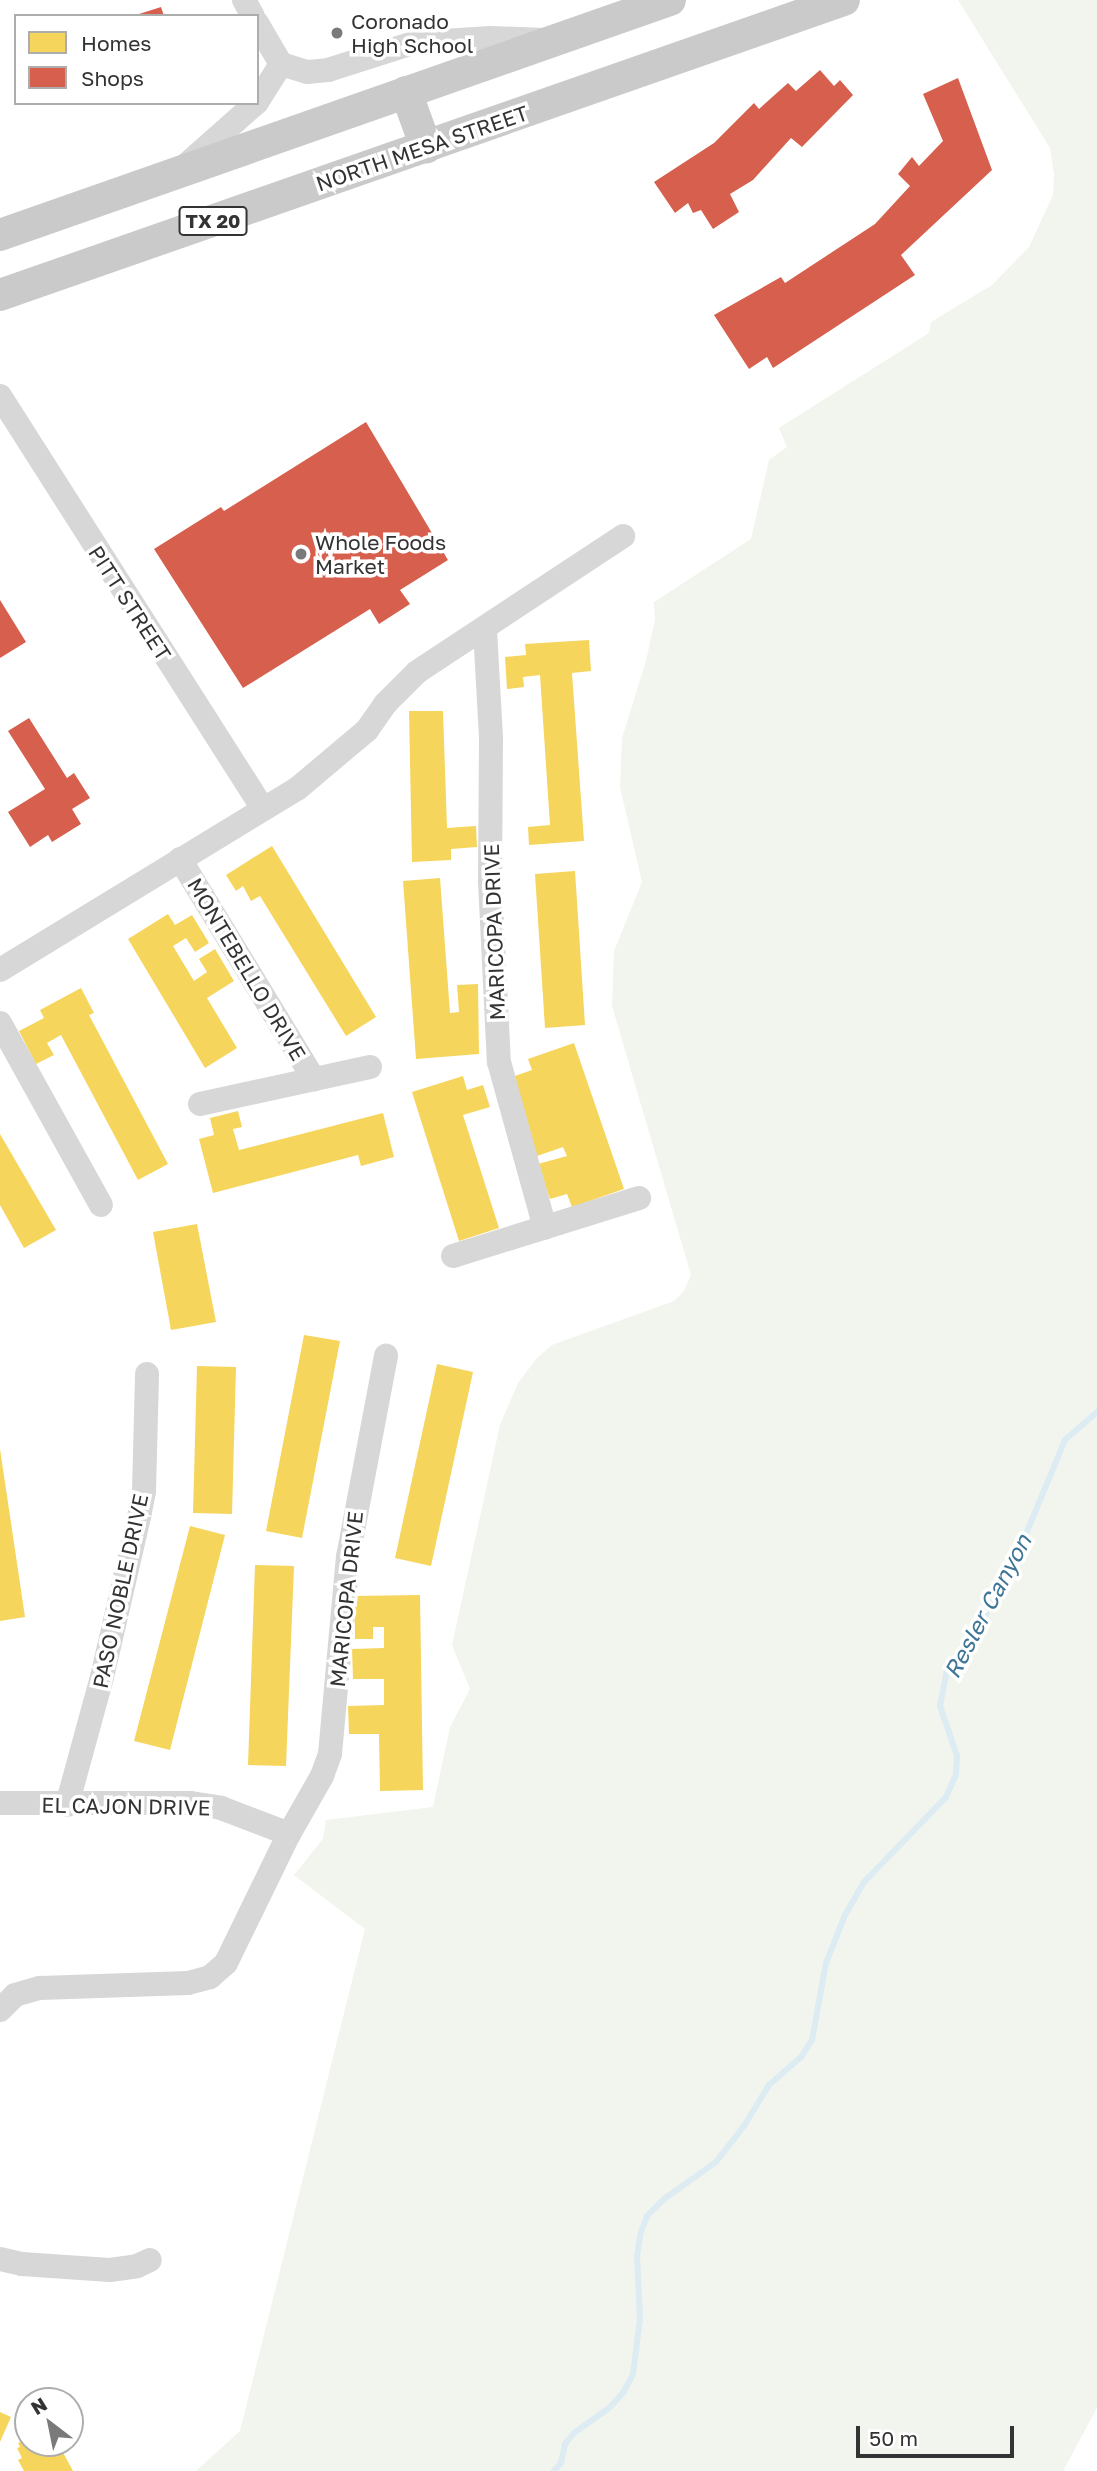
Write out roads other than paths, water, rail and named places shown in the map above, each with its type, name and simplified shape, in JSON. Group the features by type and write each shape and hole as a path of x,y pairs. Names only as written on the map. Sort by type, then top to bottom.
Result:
{"main road":[{"path":"0,235 670,0"},
{"name":"NORTH MESA STREET","path":"0,295 844,0"},
{"path":"405,92 426,147"}],"street":[{"path":"259,26 281,64 307,72 328,70 413,43 490,38 554,41"},
{"path":"259,100 281,64"},
{"path":"177,172 239,122 255,105"},
{"name":"PITT STREET","path":"0,396 262,808"},
{"path":"0,970 297,789 335,760 367,730 386,704 417,672 447,650 485,630 623,536"},
{"name":"MARICOPA DRIVE","path":"485,630 491,739 490,881 499,1062 545,1228"},
{"name":"MONTEBELLO DRIVE","path":"180,859 314,1079"},
{"path":"0,1023 101,1205"},
{"name":"MONTEBELLO DRIVE","path":"200,1104 370,1067"},
{"path":"453,1256 639,1198"},
{"name":"MARICOPA DRIVE","path":"0,2010 15,1995 40,1988 188,1983 210,1977 226,1963 289,1834 322,1776 330,1754 348,1557 386,1356"},
{"name":"PASO NOBLE DRIVE","path":"67,1805 102,1677 144,1491 147,1374"},
{"name":"EL CAJON DRIVE","path":"0,1804 191,1803 221,1808 289,1834"},
{"path":"0,2259 22,2264 110,2270 137,2266 150,2260"}],"waterway":[{"name":"Resler Canyon","path":"554,2471 561,2463 565,2444 574,2433 609,2408 623,2393 633,2374 640,2319 637,2256 647,2216 664,2199 716,2162 744,2126 769,2085 801,2057 812,2040 826,1963 845,1915 865,1881 946,1797 956,1775 957,1756 940,1706 947,1671 978,1629 1019,1551 1065,1440 1097,1412"}],"place":[{"name":"Coronado High School","path":"337,33"},
{"name":"Whole Foods Market","path":"301,554"}]}
